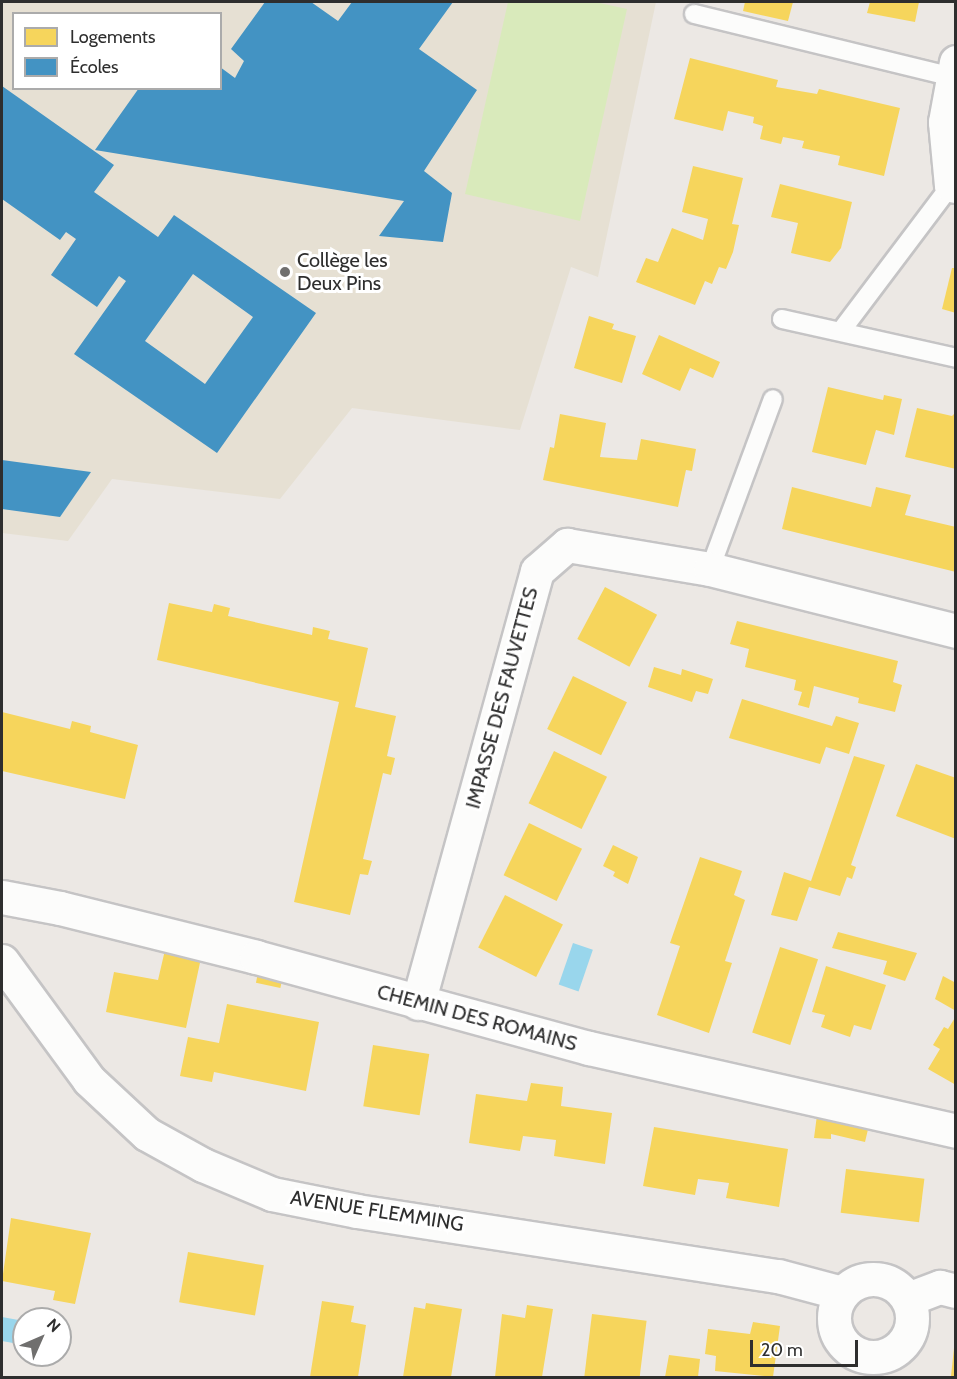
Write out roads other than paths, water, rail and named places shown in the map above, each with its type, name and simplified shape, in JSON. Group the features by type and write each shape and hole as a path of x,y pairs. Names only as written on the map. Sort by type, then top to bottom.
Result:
{"street":[{"path":"953,185 945,122 954,70"},
{"name":"IMPASSE DES FAUVETTES","path":"418,1003 537,571 567,545 710,569 956,631"},
{"name":"CHEMIN DES ROMAINS","path":"2,897 256,957 590,1048 956,1131"},
{"name":"AVENUE FLEMMING","path":"2,961 89,1080 147,1134 203,1165 272,1194 357,1210 766,1274 842,1293"},
{"path":"877,1278 900,1289 908,1299 912,1325 899,1347 858,1367 836,1330 833,1317 842,1293 852,1284 877,1278"},
{"path":"908,1299 950,1281"}],"lane":[{"path":"694,14 954,70"},
{"path":"840,331 953,185"},
{"path":"783,319 956,358"},
{"path":"710,569 773,399"}],"water":[{"path":"573,943 593,950 579,991 559,985"},
{"path":"2,1317 12,1319 12,1343 2,1341"}],"place":[{"name":"Collège les Deux Pins","path":"285,272"}]}
